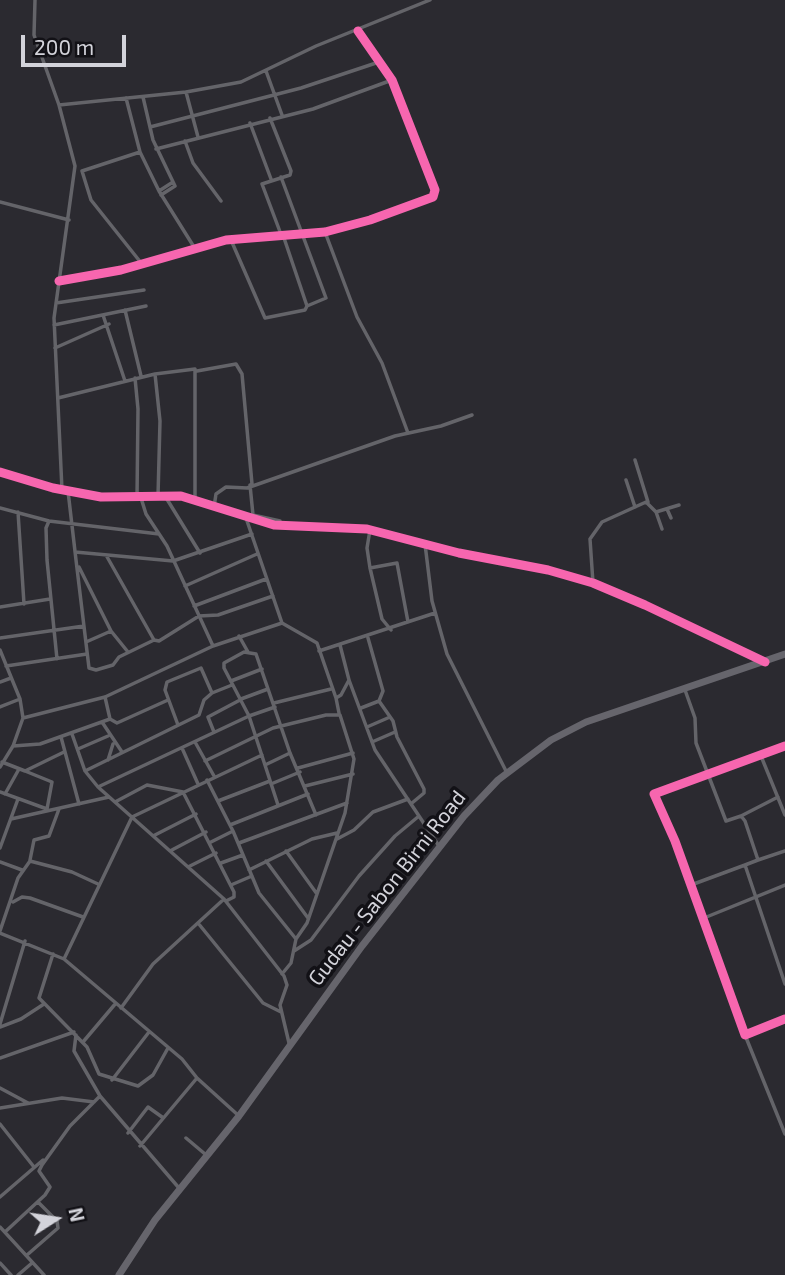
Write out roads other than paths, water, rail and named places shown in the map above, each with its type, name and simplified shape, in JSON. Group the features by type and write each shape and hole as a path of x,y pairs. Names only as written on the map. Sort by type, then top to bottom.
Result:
{"main road":[{"name":"Gudau - Sabon Birni Road","path":"119,1275 179,1188 239,1116 289,1043 473,806 507,773 551,740 586,722 785,654"}],"street":[{"path":"36,0 34,35 72,147 75,174 54,325 65,490 72,523 86,642 86,665 96,670 113,665 128,652 151,645 154,640"},
{"path":"59,104 186,92 241,82 316,46 430,0"},
{"path":"60,281 142,264 231,239 325,232 370,220 436,194 392,80 358,31"},
{"path":"150,127 275,95 379,62"},
{"path":"266,71 282,115"},
{"path":"156,149 313,109 392,80"},
{"path":"186,92 198,137"},
{"path":"143,97 156,149 173,182 160,193"},
{"path":"126,98 140,152 160,193 194,248"},
{"path":"270,118 291,170 290,175 262,182 262,186 307,306"},
{"path":"250,123 271,179"},
{"path":"185,141 193,163 221,201"},
{"path":"75,174 140,152"},
{"path":"82,172 91,200 142,264"},
{"path":"231,239 265,318 304,310 326,297 281,177"},
{"path":"0,202 69,220"},
{"path":"325,232 357,317 382,363 408,433"},
{"path":"56,303 144,290"},
{"path":"54,325 146,306"},
{"path":"125,310 141,377"},
{"path":"103,315 109,324 125,380"},
{"path":"55,348 109,324"},
{"path":"58,398 155,373 197,371 236,364 242,374 253,515 280,521 280,526"},
{"path":"195,499 197,371"},
{"path":"155,373 160,421 162,496 200,553"},
{"path":"135,378 139,498 173,561 213,646"},
{"path":"215,507 216,494 224,488 247,488 251,484 408,433 441,426 472,415"},
{"path":"635,460 648,502 656,512 662,529"},
{"path":"0,472 65,490 117,499 162,496 195,499 246,518 280,526 370,530 548,570 593,583 682,621 765,662"},
{"path":"626,480 635,507"},
{"path":"593,583 590,537 603,521 648,502"},
{"path":"656,512 679,505"},
{"path":"0,508 49,521 159,534"},
{"path":"667,509 671,518"},
{"path":"18,512 24,604"},
{"path":"246,518 282,623 315,640 353,753 353,774 338,832 308,918 296,939 289,968 282,974"},
{"path":"49,521 46,528 50,599 57,659"},
{"path":"370,530 367,548 370,568 382,618 391,630"},
{"path":"75,552 173,561 251,534"},
{"path":"425,544 435,613 452,664 507,773"},
{"path":"185,586 258,554"},
{"path":"106,555 154,640"},
{"path":"76,560 87,589 111,631 128,652"},
{"path":"370,568 397,562 408,622"},
{"path":"194,606 266,579"},
{"path":"154,640 159,641 199,616 218,615 272,596"},
{"path":"0,607 50,599"},
{"path":"318,651 391,630 435,613"},
{"path":"23,718 105,697 213,646 282,623"},
{"path":"0,638 84,626"},
{"path":"86,642 111,631"},
{"path":"239,636 248,652"},
{"path":"361,708 379,701 383,691 368,637"},
{"path":"340,645 349,680 372,742 440,848"},
{"path":"0,650 20,699 23,718 13,746 0,767"},
{"path":"278,805 249,716 224,663 248,652 256,654 290,753 316,815"},
{"path":"6,666 87,654"},
{"path":"178,725 168,700 167,682 201,668 212,693"},
{"path":"85,771 199,715 203,701 212,693 262,669"},
{"path":"0,682 11,678"},
{"path":"336,698 341,695 349,680"},
{"path":"684,688 695,718 696,743 726,821 778,797"},
{"path":"214,732 208,717 268,689"},
{"path":"98,787 274,705 331,689"},
{"path":"105,697 110,719 117,723 168,700"},
{"path":"0,707 20,699"},
{"path":"379,701 390,717 424,789 424,793 411,804"},
{"path":"205,761 282,725 339,713"},
{"path":"367,727 390,717"},
{"path":"13,746 29,747 110,719"},
{"path":"102,722 112,742 122,752"},
{"path":"372,742 395,732"},
{"path":"72,734 85,771 98,787 225,900 282,974 287,985 281,1012 289,1043"},
{"path":"78,749 108,735"},
{"path":"61,737 79,804"},
{"path":"108,760 112,742"},
{"path":"195,742 214,776"},
{"path":"785,746 653,794 704,918 745,1035 785,1134"},
{"path":"182,748 198,784"},
{"path":"25,771 65,751"},
{"path":"265,765 290,753"},
{"path":"218,801 353,753"},
{"path":"64,959 132,817 262,755"},
{"path":"761,756 785,815"},
{"path":"2,762 52,782 47,809"},
{"path":"5,794 19,769"},
{"path":"305,786 353,774"},
{"path":"206,780 239,843 259,892 296,939"},
{"path":"115,802 147,785 183,792 211,842 234,895 153,964 121,1008"},
{"path":"0,792 53,811"},
{"path":"230,825 308,794"},
{"path":"11,819 109,797"},
{"path":"0,848 18,799"},
{"path":"335,840 354,830 373,812 408,799"},
{"path":"239,843 347,803"},
{"path":"59,809 49,835 34,840 30,860 22,870 0,932 64,959 168,1048 239,1116"},
{"path":"153,836 197,814"},
{"path":"294,951 312,940 359,876 395,836 419,816"},
{"path":"741,816 758,860"},
{"path":"211,842 233,831"},
{"path":"170,851 206,832"},
{"path":"249,870 312,839 338,832"},
{"path":"286,851 317,894"},
{"path":"691,885 785,851"},
{"path":"188,867 216,853"},
{"path":"221,863 243,855"},
{"path":"30,860 72,872 98,884"},
{"path":"266,861 308,918"},
{"path":"0,862 22,870"},
{"path":"745,865 785,984"},
{"path":"231,885 252,876"},
{"path":"704,918 785,886"},
{"path":"11,904 23,897 30,898 83,917"},
{"path":"198,923 263,1003 281,1012"},
{"path":"25,941 0,1025 21,1019 44,1004"},
{"path":"54,954 39,998 75,1033 99,1074 134,1087 143,1084 153,1075 168,1048"},
{"path":"0,998 6,1000"},
{"path":"82,1042 116,1003"},
{"path":"745,1035 785,1020"},
{"path":"112,1080 149,1032"},
{"path":"0,1058 75,1033"},
{"path":"75,1033 74,1051 100,1096 128,1133 179,1188"},
{"path":"140,1146 197,1078"},
{"path":"0,1088 29,1104"},
{"path":"5,1232 51,1187 39,1171 70,1126 100,1096"},
{"path":"0,1108 62,1098 94,1102"},
{"path":"128,1133 148,1107 162,1117"},
{"path":"0,1124 34,1167"},
{"path":"186,1138 205,1154"},
{"path":"0,1198 49,1155"},
{"path":"0,1185 6,1193"},
{"path":"27,1255 58,1228 57,1221 38,1202"},
{"path":"0,1227 44,1275"},
{"path":"18,1275 32,1262"},
{"path":"0,1263 11,1275"}]}
